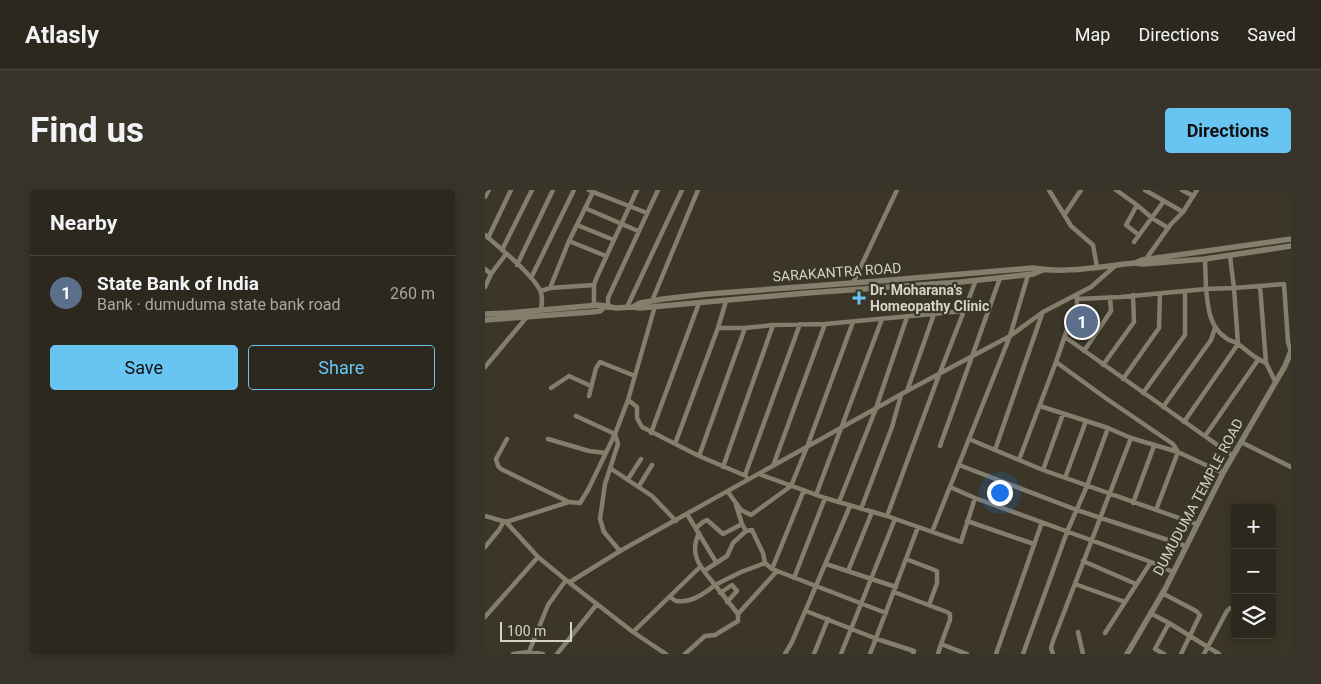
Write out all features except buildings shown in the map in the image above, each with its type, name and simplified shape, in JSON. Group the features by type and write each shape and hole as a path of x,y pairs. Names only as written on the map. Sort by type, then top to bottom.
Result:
{"street":[{"path":"485,197 489,190"},
{"path":"511,190 486,236 531,278 541,291 543,298 541,310"},
{"path":"485,287 504,252 532,190"},
{"path":"517,265 553,190"},
{"path":"531,278 574,190"},
{"path":"594,306 594,285 637,190"},
{"path":"485,314 594,306 606,307 608,298 658,190"},
{"path":"630,307 682,190"},
{"path":"507,439 497,456 497,466 569,502 580,503 606,453 629,400 654,304 698,190"},
{"path":"853,283 897,190"},
{"path":"1049,190 1071,226 1093,245 1097,267"},
{"path":"1065,214 1081,190"},
{"path":"1116,190 1168,228"},
{"path":"1183,190 1193,196"},
{"path":"1146,259 1168,228 1183,212 1197,190"},
{"path":"550,288 591,191 647,213"},
{"path":"1149,191 1183,212"},
{"path":"1134,242 1164,201"},
{"path":"1137,205 1126,225 1139,235"},
{"path":"585,208 639,231"},
{"path":"577,225 614,240"},
{"path":"1135,263 1146,259 1291,239"},
{"path":"569,241 606,256"},
{"path":"1135,263 1205,259 1291,246"},
{"path":"1184,422 1238,344 1230,256"},
{"path":"1205,259 1209,313 1215,328 1227,340 1238,344 1254,358 1266,363"},
{"name":"SARAKANTRA ROAD","path":"654,304 707,294 1033,268 1043,270 1135,263"},
{"path":"529,652 548,605 568,581 619,551 875,411 907,391 1010,336 1043,312 1077,297 1098,282 1115,265"},
{"path":"485,269 491,274"},
{"name":"SARAKANTRA ROAD","path":"485,320 592,312 600,311 606,307 630,307 640,303 699,303 1000,278 1028,275 1043,270"},
{"path":"932,532 1010,336 1028,275"},
{"path":"939,446 973,357 1000,278"},
{"path":"887,516 976,280"},
{"path":"1077,297 1110,297 1284,284 1288,342 1291,352"},
{"path":"541,291 550,288 594,285"},
{"path":"1260,286 1266,363 1275,381"},
{"path":"1143,393 1185,335 1185,291"},
{"path":"1123,379 1159,328 1160,293"},
{"path":"1103,365 1135,322 1133,295"},
{"path":"1019,460 1072,314 1077,305 1077,297"},
{"path":"1084,351 1111,311 1110,297"},
{"path":"675,444 718,328 726,300"},
{"path":"651,433 699,303"},
{"path":"718,328 825,324 964,311"},
{"path":"995,450 1043,312"},
{"path":"907,391 934,314"},
{"path":"1072,314 1089,324"},
{"path":"839,502 875,411 907,317"},
{"path":"485,367 526,318"},
{"path":"816,495 882,319"},
{"path":"735,504 741,510 751,515 791,486 853,322"},
{"path":"745,475 800,324"},
{"path":"773,466 825,324"},
{"path":"723,467 773,325"},
{"path":"699,456 745,328"},
{"path":"1163,407 1211,340 1215,328"},
{"path":"1065,337 1233,456"},
{"name":"DUMUDUMA TEMPLE ROAD","path":"1127,654 1162,593 1223,473 1291,352"},
{"path":"1205,436 1258,360"},
{"path":"589,396 597,364 600,362 635,376"},
{"path":"1056,362 1173,444 1178,452"},
{"path":"551,388 569,376 591,386"},
{"path":"861,509 892,427 901,395"},
{"path":"629,400 637,407 639,424 651,433 723,467 752,478"},
{"path":"1040,406 1108,428 1154,446 1178,452 1223,473"},
{"path":"1043,470 1063,414"},
{"path":"576,416 615,434 618,444 604,490 600,519 604,532 619,551"},
{"path":"1065,478 1086,421"},
{"path":"1023,654 1067,532 1087,486 1108,428"},
{"path":"1053,654 1051,648 1053,641 1131,438"},
{"path":"548,439 606,453"},
{"path":"969,439 1043,470 1196,524"},
{"path":"1241,442 1291,467"},
{"path":"1133,503 1154,446"},
{"path":"1156,510 1178,452"},
{"path":"628,479 641,459"},
{"path":"639,486 653,465"},
{"path":"959,465 1077,510 1186,546"},
{"path":"610,468 639,486 662,505 676,521"},
{"path":"759,474 816,495 887,516 961,542 975,498"},
{"path":"950,487 975,498 1151,562 1173,572"},
{"path":"685,654 705,636 715,635 738,620 738,614 775,570 804,490"},
{"path":"728,492 746,531"},
{"path":"794,578 825,498"},
{"path":"485,547 505,522 569,502"},
{"path":"785,654 806,610 850,506"},
{"path":"848,571 872,512"},
{"path":"687,514 716,562"},
{"path":"485,516 505,522 539,557 568,581 633,632 667,654"},
{"path":"841,654 895,519"},
{"path":"696,528 707,520 723,534 742,524"},
{"path":"967,521 1034,544"},
{"path":"996,654 1042,522"},
{"path":"871,654 918,527"},
{"path":"633,632 702,569 727,556 733,543 746,531 751,530 763,553 765,563 775,570 886,613"},
{"path":"699,534 696,541 696,554 702,569 738,614"},
{"path":"486,613 539,557"},
{"path":"906,559 937,571 938,579 929,605"},
{"path":"1083,561 1136,584"},
{"path":"1105,633 1151,562"},
{"path":"670,597 676,602 687,601 703,595 715,585 741,572 765,563"},
{"path":"825,564 870,579 947,612 950,616 938,654"},
{"path":"1075,584 1125,602"},
{"path":"720,593 732,585 737,590 727,602"},
{"path":"1162,593 1199,613 1199,619 1181,654"},
{"path":"557,654 597,604"},
{"path":"1204,654 1228,608 1231,609"},
{"path":"806,610 877,639 921,654"},
{"path":"1151,613 1219,654"},
{"path":"814,654 828,619"},
{"path":"1164,654 1155,649 1169,623"},
{"path":"1078,632 1083,654"},
{"path":"941,644 967,654"},
{"path":"513,654 529,652 543,654"}],"place":[{"name":"Dr. Moharana's Homeopathy Clinic","path":"859,298"},
{"name":"State Bank of India","path":"1082,322"}]}
